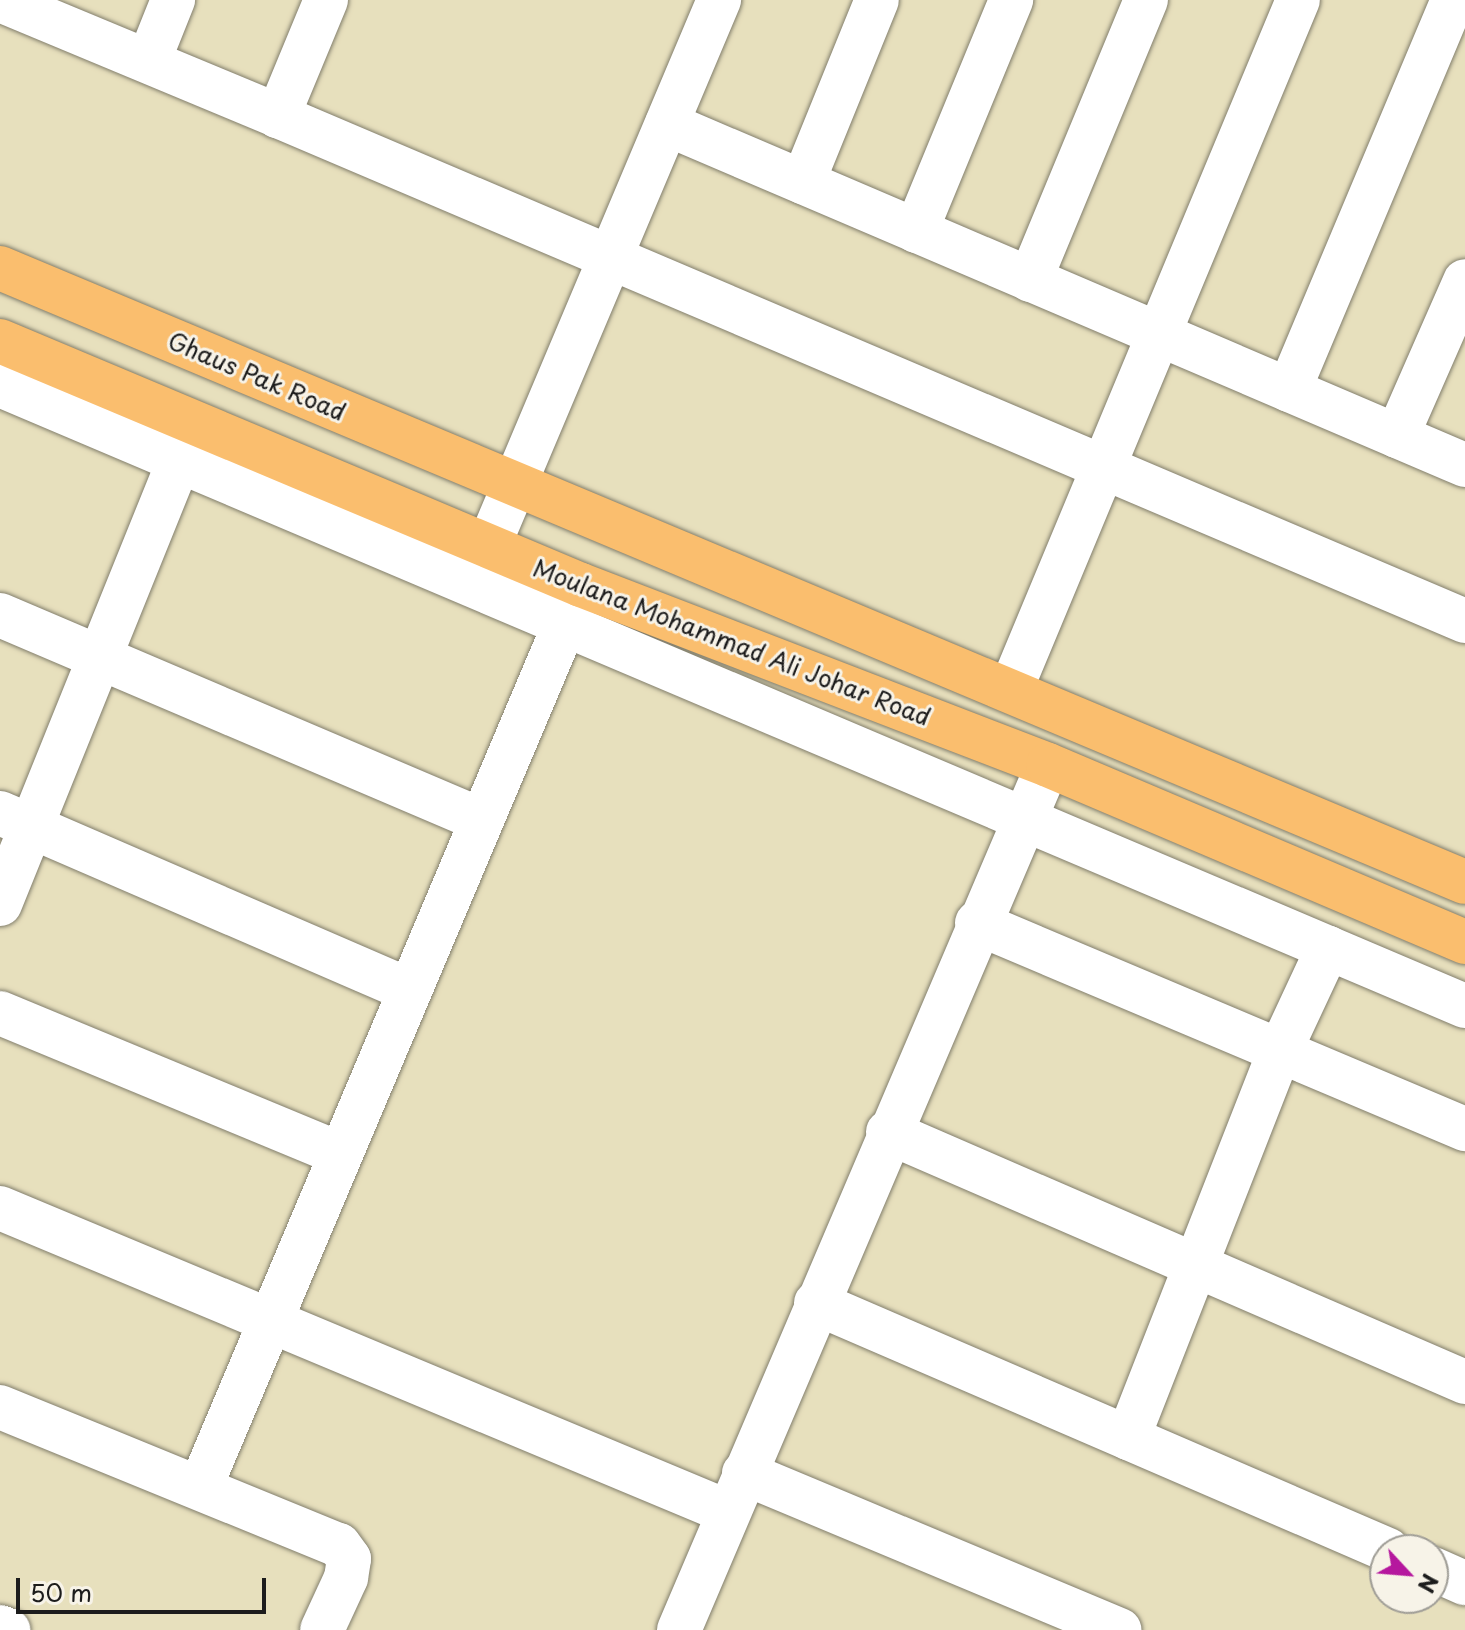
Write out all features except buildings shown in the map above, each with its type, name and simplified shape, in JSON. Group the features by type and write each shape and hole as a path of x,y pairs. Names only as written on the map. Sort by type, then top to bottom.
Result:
{"main road":[{"name":"Ghaus Pak Road","path":"0,268 514,483"},
{"name":"Moulana Mohammad Ali Johar Road","path":"0,341 187,440 489,545 573,603 1048,765 1465,942"},
{"path":"514,483 1465,882"}],"street":[{"path":"0,0 611,255 1465,621"},
{"path":"149,60 173,0"},
{"path":"278,116 326,0"},
{"path":"489,545 719,0"},
{"path":"803,182 877,0"},
{"path":"916,231 1011,0"},
{"path":"1030,280 1146,0"},
{"path":"1011,689 1298,0"},
{"path":"1289,390 1453,0"},
{"path":"667,124 1465,465"},
{"path":"1397,436 1465,281"},
{"path":"0,385 187,440 573,603 1024,819 1465,1006"},
{"path":"0,904 15,820 98,657 187,440"},
{"path":"200,1488 573,603"},
{"path":"0,615 481,820"},
{"path":"679,1630 977,923 1048,765"},
{"path":"15,820 409,990"},
{"path":"977,923 1465,1129"},
{"path":"1128,1438 1280,1051 1328,948"},
{"path":"0,1013 340,1154"},
{"path":"888,1132 1465,1382"},
{"path":"0,1208 269,1322 1104,1627"},
{"path":"816,1303 1369,1542"},
{"path":"0,1407 339,1545 349,1559 346,1578 322,1630"},
{"path":"0,1627 8,1630"}]}
